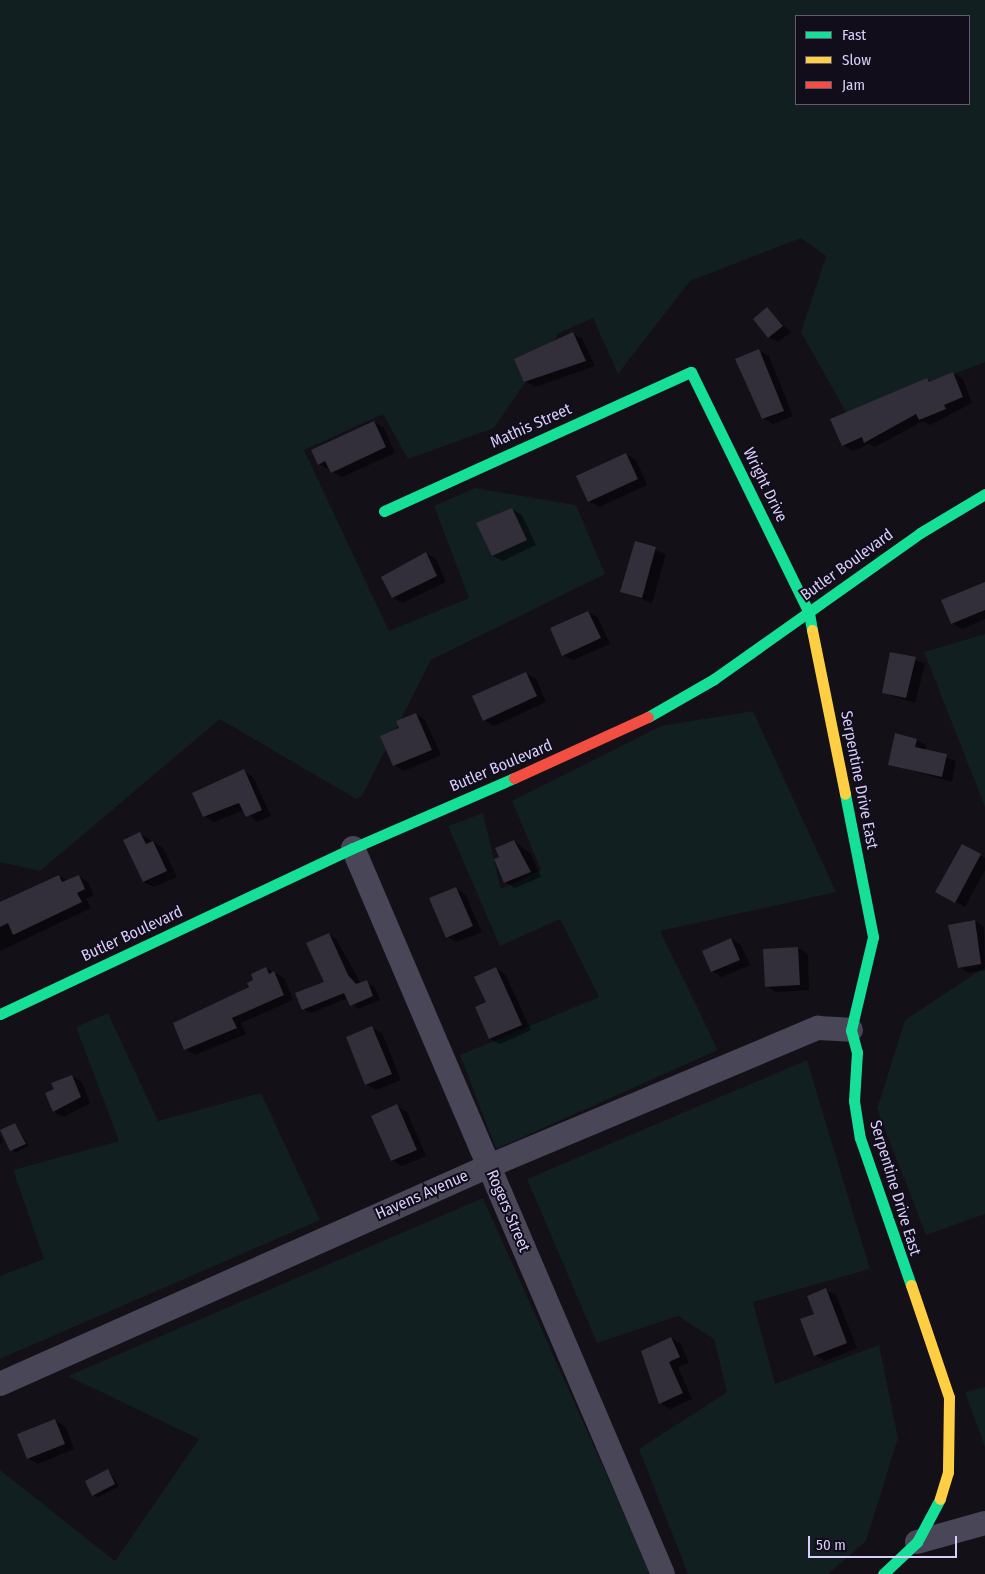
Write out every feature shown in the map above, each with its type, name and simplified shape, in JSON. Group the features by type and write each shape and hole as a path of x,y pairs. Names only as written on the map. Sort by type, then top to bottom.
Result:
{"street":[{"name":"Mathis Street","path":"384,511 691,372"},
{"name":"Wright Drive","path":"691,372 809,613"},
{"name":"Butler Boulevard","path":"0,1014 352,848 623,731 714,679 920,533 985,494"},
{"name":"Serpentine Drive East","path":"809,613 872,930 851,1030 857,1052 854,1101 860,1138 949,1396 948,1472 937,1509 917,1542 884,1574"},
{"name":"Rogers Street","path":"352,848 663,1574"},
{"name":"Havens Avenue","path":"0,1384 489,1166 818,1028 851,1030"},
{"path":"917,1542 985,1522"}],"shaded area":[{"path":"0,0 985,0 985,362 847,414 801,332 826,256 801,238 690,281 618,374 593,318 559,333 494,428 408,459 383,414 304,450 389,631 469,598 434,506 475,488 576,505 605,574 431,660 362,796 356,799 220,719 40,871 0,862"},
{"path":"985,634 985,807 924,652"},
{"path":"753,711 836,892 660,931 718,1050 496,1149 460,1055 599,997 560,919 500,946 448,826 483,813 501,889 541,870 512,801 661,726"},
{"path":"985,967 985,1214 926,1235 877,1109 905,1020"},
{"path":"108,1013 158,1121 261,1093 320,1220 0,1359 0,1276 44,1259 13,1170 119,1141 76,1027"},
{"path":"807,1060 870,1269 753,1302 775,1384 879,1345 898,1438 866,1541 828,1574 688,1574 639,1449 727,1392 714,1339 678,1316 597,1343 527,1179"},
{"path":"483,1198 651,1574 0,1574 0,1470 115,1561 199,1439 68,1376"},
{"path":"985,1387 985,1447 965,1392"}],"building":[{"path":"767,307 783,326 768,338 753,319"},
{"path":"573,332 586,361 524,382 514,359"},
{"path":"759,349 784,411 762,419 735,359"},
{"path":"953,372 963,397 944,405 946,409 919,420 916,414 864,443 862,437 842,446 830,419 927,378 929,382"},
{"path":"374,421 386,447 331,473 325,461 318,465 311,450"},
{"path":"626,453 638,479 588,502 576,476"},
{"path":"512,508 527,540 492,556 476,523"},
{"path":"635,541 656,547 642,598 620,592"},
{"path":"426,552 437,576 392,598 381,577"},
{"path":"985,582 985,610 951,624 941,600"},
{"path":"588,611 601,638 562,656 550,628"},
{"path":"890,652 916,657 906,698 882,693"},
{"path":"526,672 537,696 483,721 472,696"},
{"path":"416,713 432,750 393,766 380,736 399,728 396,721"},
{"path":"895,733 917,739 915,747 947,754 942,777 888,765"},
{"path":"244,769 262,810 246,817 239,803 203,817 192,793"},
{"path":"140,832 146,844 153,841 167,871 143,882 123,840"},
{"path":"514,840 531,872 504,883 494,859 499,857 495,848"},
{"path":"962,844 981,854 955,903 935,892"},
{"path":"59,875 62,882 79,875 85,889 77,893 82,902 13,935 8,923 0,927 0,902"},
{"path":"456,887 473,926 446,938 429,898"},
{"path":"975,920 981,964 958,968 948,925"},
{"path":"329,933 348,975 356,984 367,980 373,996 350,1006 344,993 302,1010 295,993 324,982 306,943"},
{"path":"731,938 740,960 711,972 702,951"},
{"path":"798,947 800,985 765,987 763,949"},
{"path":"266,967 269,974 274,971 284,995 232,1018 237,1028 184,1050 173,1023 249,987 247,983 253,980 251,974"},
{"path":"496,967 522,1025 489,1039 475,1007 486,1002 474,977"},
{"path":"372,1026 392,1074 365,1085 346,1037"},
{"path":"72,1075 81,1097 53,1112 45,1093 54,1089 51,1083"},
{"path":"397,1104 417,1150 391,1161 371,1116"},
{"path":"15,1123 26,1144 10,1151 0,1130"},
{"path":"826,1288 847,1343 814,1356 800,1319 814,1314 807,1296"},
{"path":"671,1337 680,1357 669,1362 683,1393 659,1404 641,1351"},
{"path":"55,1419 65,1444 27,1459 17,1434"},
{"path":"108,1469 115,1484 92,1496 85,1481"}],"traffic: fast":[{"path":"384,511 691,372 809,613 812,630"},
{"path":"648,717 714,679 920,533 985,494"},
{"path":"0,1014 353,848 514,778"},
{"path":"845,794 873,937 851,1030 857,1052 854,1101 860,1138 911,1285"},
{"path":"883,1574 917,1542 940,1499"}],"traffic: slow":[{"path":"812,630 845,794"},
{"path":"911,1285 949,1397 948,1472 940,1499"}],"traffic: jam":[{"path":"514,778 648,717"}]}
